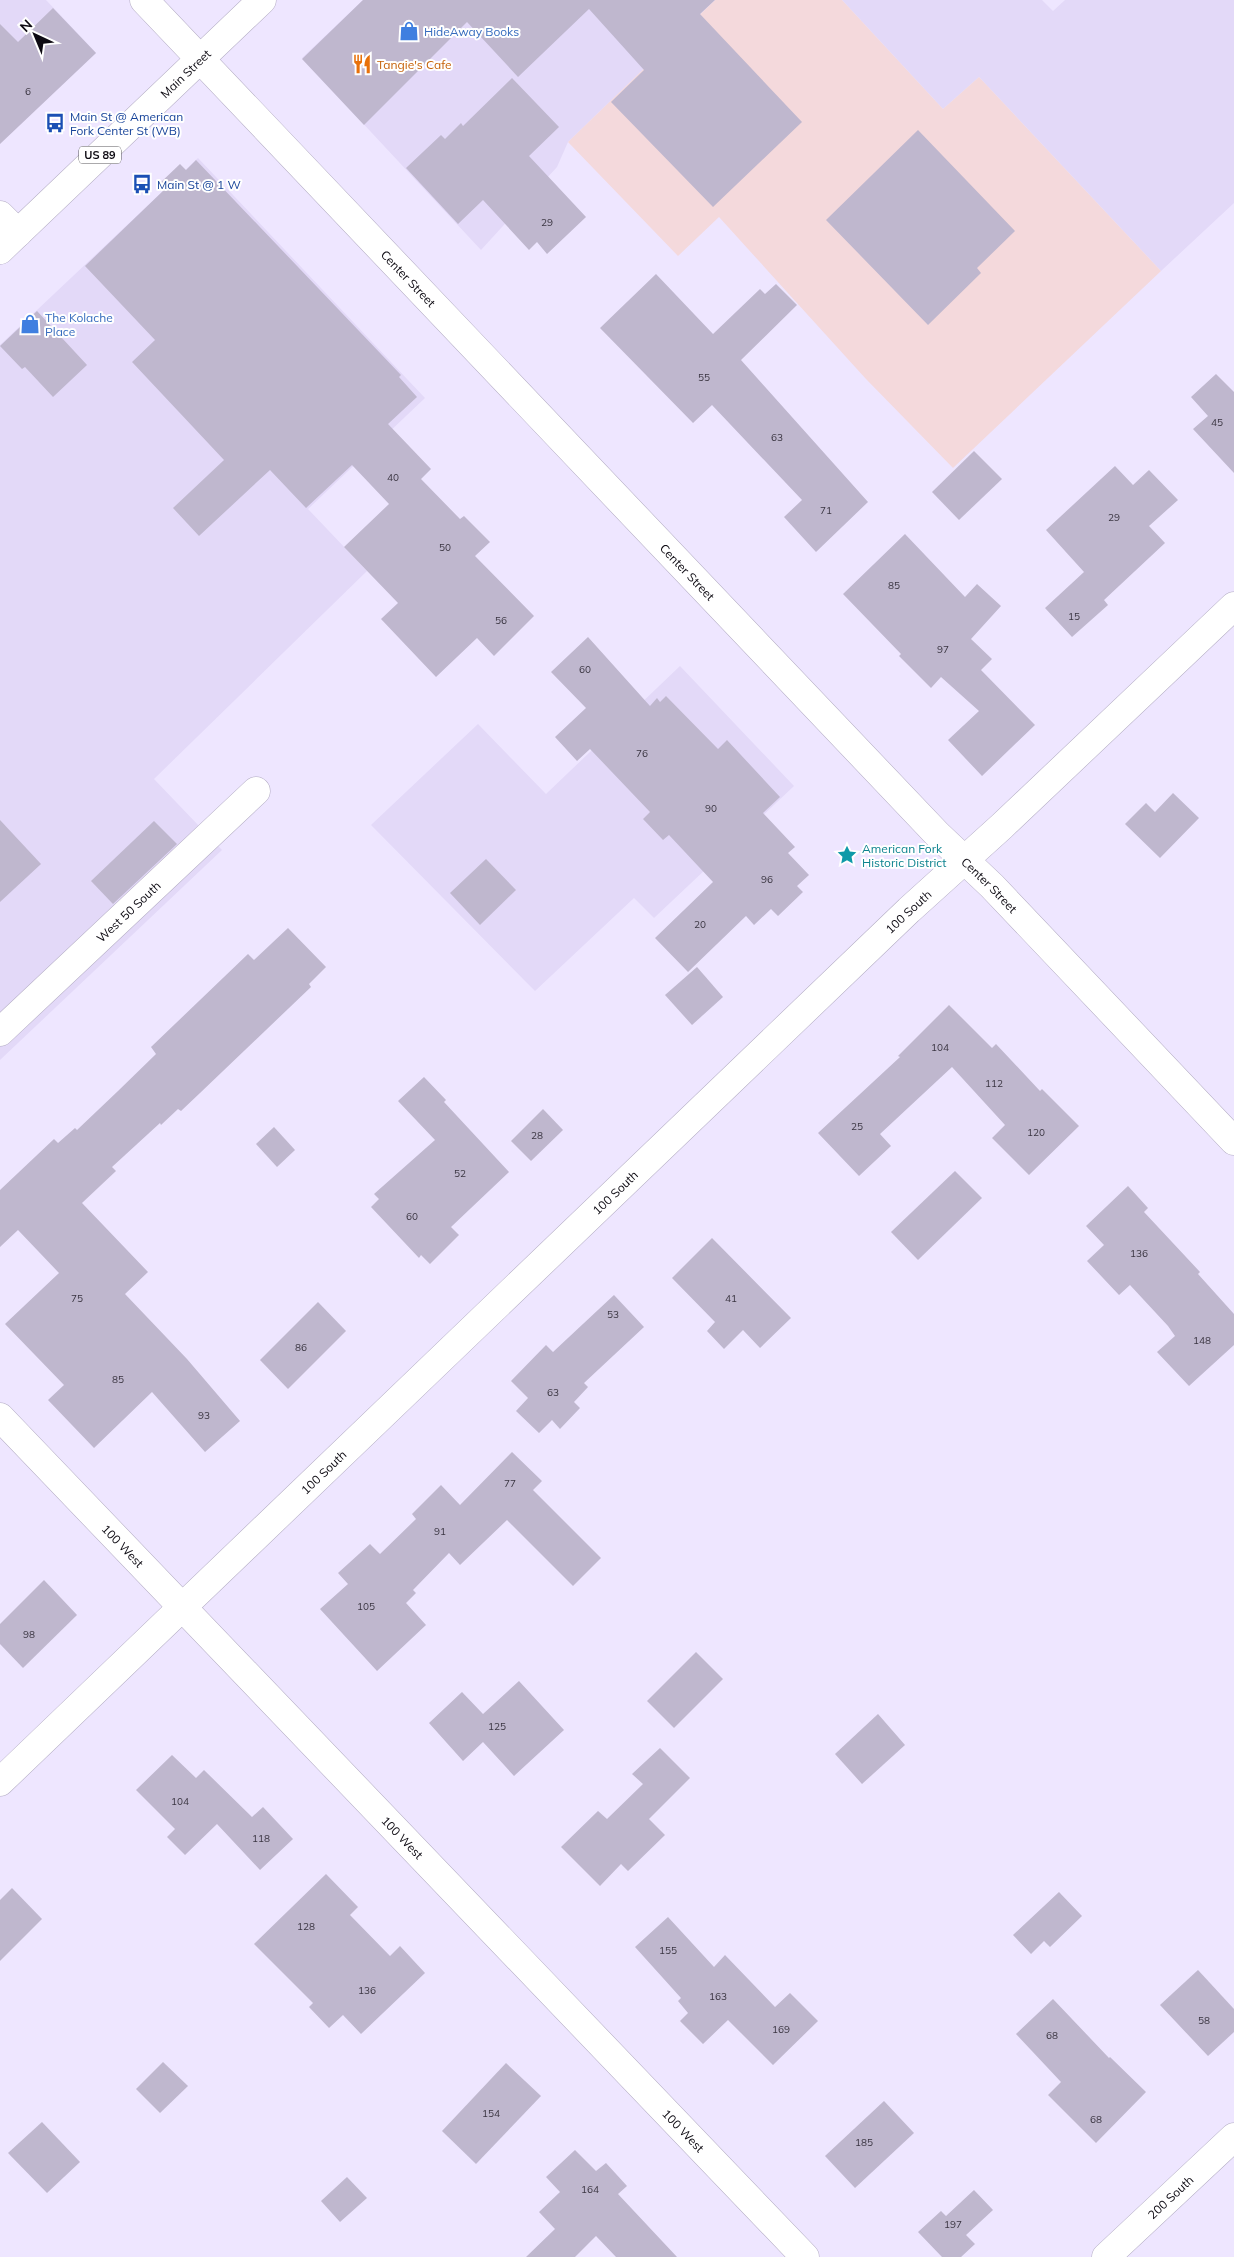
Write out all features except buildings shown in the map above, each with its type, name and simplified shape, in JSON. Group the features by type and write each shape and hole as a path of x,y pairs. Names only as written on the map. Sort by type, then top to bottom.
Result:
{"street":[{"name":"Center Street","path":"144,0 923,820 999,893 1234,1141"},
{"name":"Main Street","path":"6,233 200,59 262,0"},
{"name":"100 South","path":"0,1782 888,930 1234,606"},
{"name":"West 50 South","path":"0,1032 256,791"},
{"name":"100 West","path":"0,1417 805,2257"},
{"name":"200 South","path":"1106,2257 1234,2137"}],"shaded area":[{"path":"0,0 46,0 96,53 9,135 0,126"},
{"path":"363,0 715,0 568,142 557,167 481,250 302,58"},
{"path":"715,0 842,0 943,109 979,77 1161,271 953,468 866,379 719,217 678,256 568,142"},
{"path":"842,0 1042,0 1053,11 1065,0 1234,0 1234,203 1161,271 979,77 943,109"},
{"path":"198,158 425,398 308,509 367,571 154,779 222,850 0,1060 0,345"},
{"path":"680,666 794,786 654,918 634,898 535,991 371,825 478,724 546,794"}],"place":[{"name":"HideAway Books","path":"409,31"},
{"name":"Tangie's Cafe","path":"362,64"},
{"name":"Main St @ American Fork Center St (WB)","path":"55,123"},
{"name":"Main St @ 1 W","path":"142,184"},
{"name":"The Kolache Place","path":"30,324"},
{"name":"American Fork Historic District","path":"847,855"}]}
